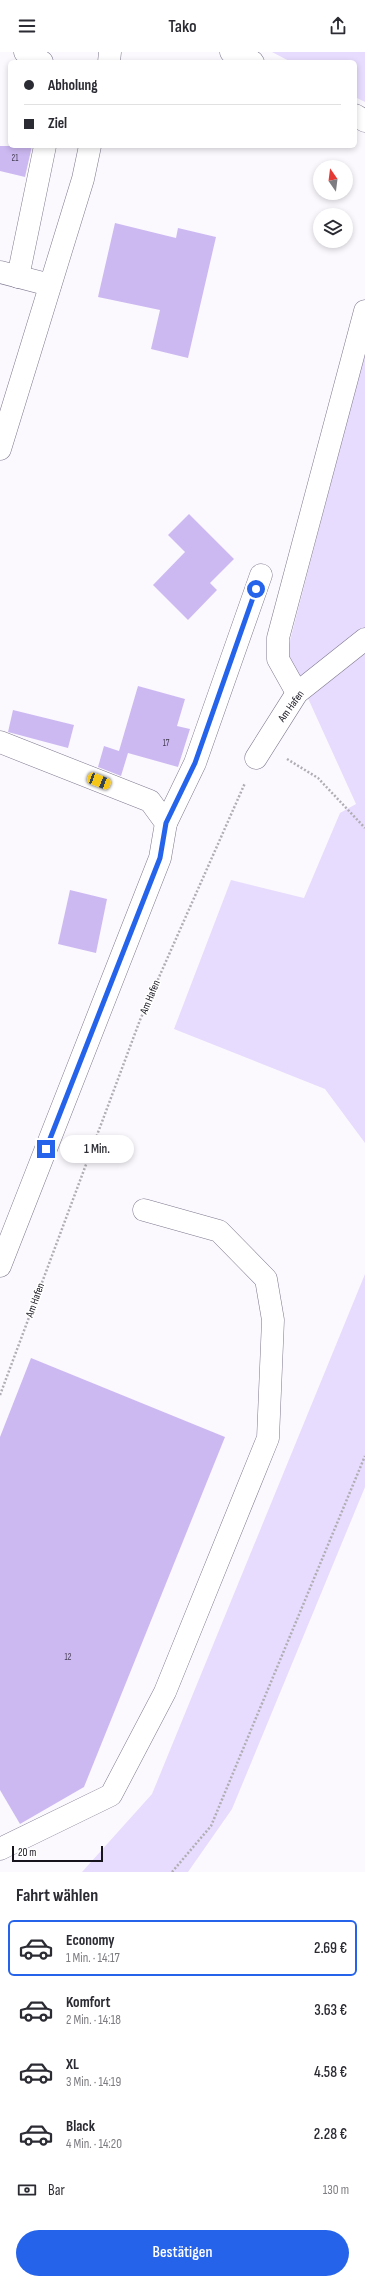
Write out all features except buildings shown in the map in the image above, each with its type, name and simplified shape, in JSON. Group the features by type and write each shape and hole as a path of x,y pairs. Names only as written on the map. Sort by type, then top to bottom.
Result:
{"lane":[{"path":"25,52 39,60"},
{"path":"231,52 249,60"},
{"path":"44,148 9,274 50,285"},
{"path":"0,449 82,179 90,148"},
{"path":"297,693 278,659 278,638 365,311"},
{"path":"0,1266 160,858 166,823 195,763 261,575"},
{"name":"Am Hafen","path":"256,758 297,693 365,639"},
{"path":"0,742 150,801 166,823"},
{"path":"0,1849 112,1795 165,1692 268,1438 274,1320 266,1279 219,1230 144,1210"}],"path":[{"path":"256,758 279,754 318,778 365,828"},
{"name":"Am Hafen","path":"0,1395 140,1020 256,758"},
{"path":"172,1872 210,1826 365,1456"}],"shaded area":[{"path":"272,52 365,52 365,102 357,98 357,60 287,60"},
{"path":"365,351 365,1143 325,1089 174,1029 231,880 304,898 340,813 356,804 287,652"},
{"path":"365,1274 365,1487 232,1809 188,1872 82,1872 152,1794"}],"route":[{"path":"46,1149 160,858 166,823 195,763 256,589"}]}
